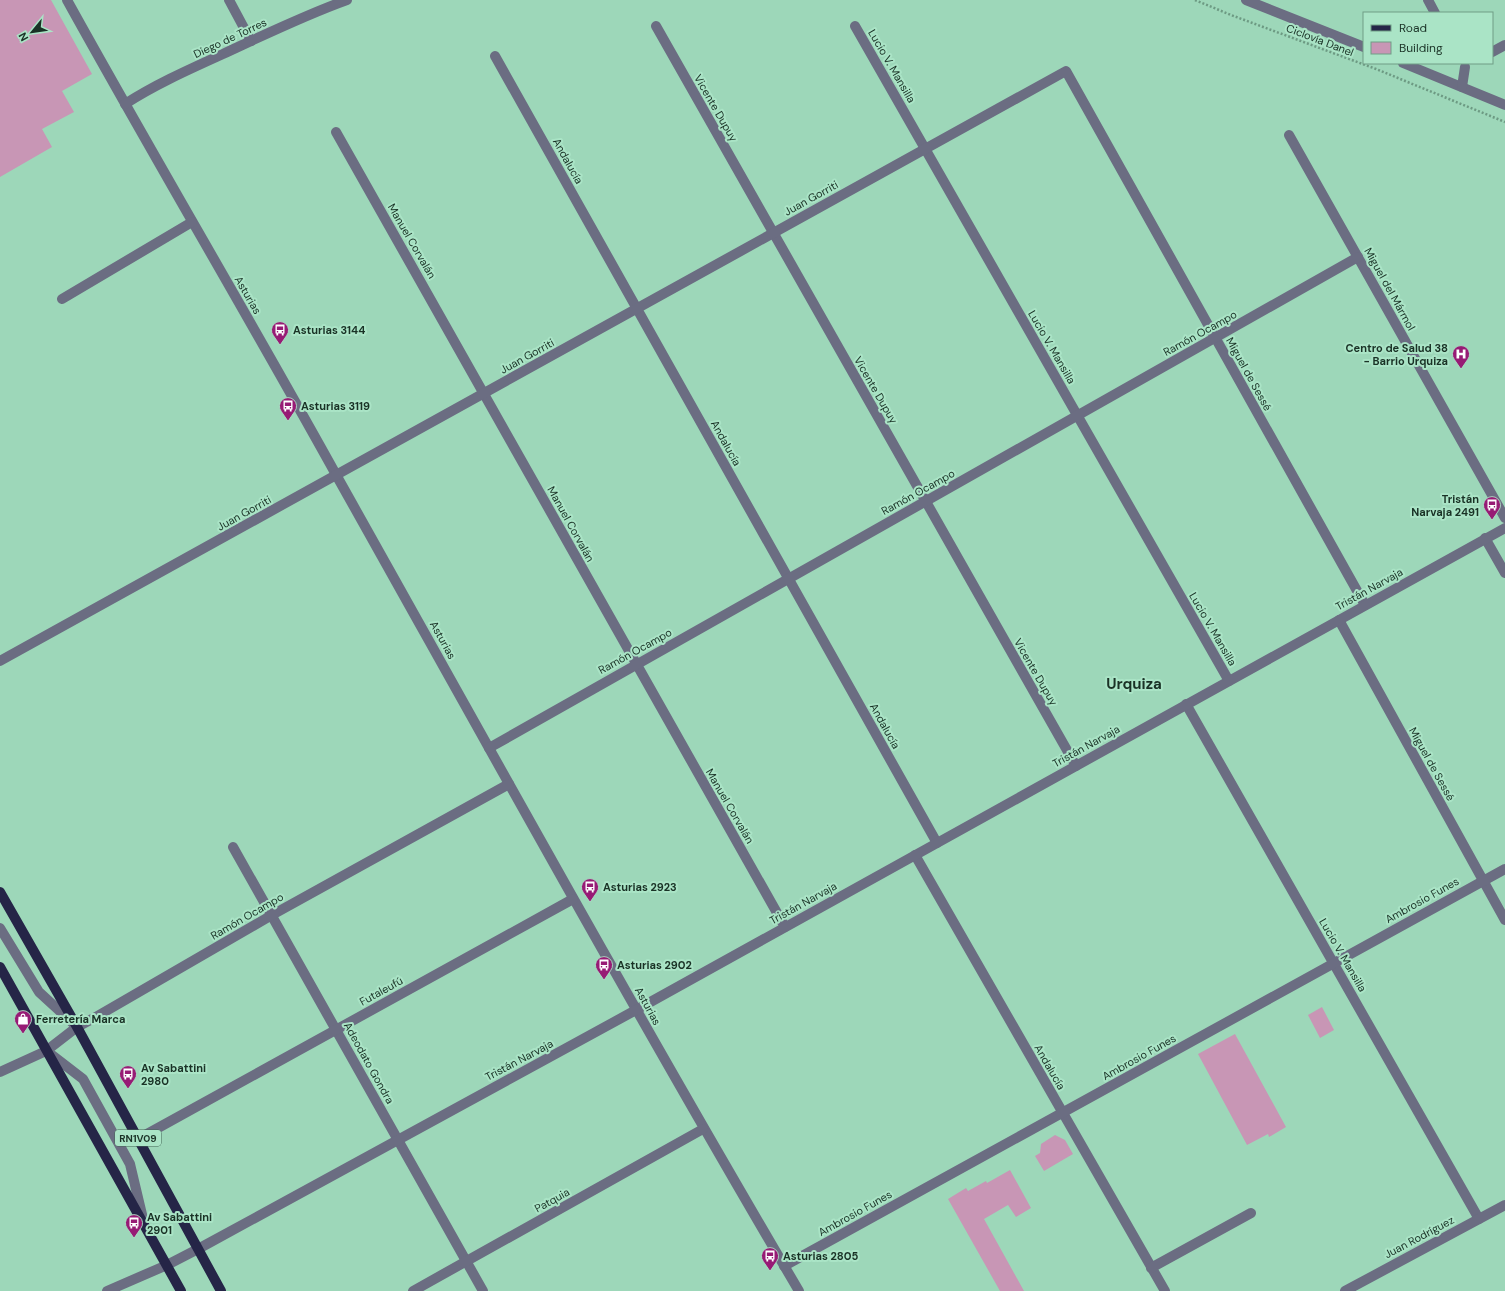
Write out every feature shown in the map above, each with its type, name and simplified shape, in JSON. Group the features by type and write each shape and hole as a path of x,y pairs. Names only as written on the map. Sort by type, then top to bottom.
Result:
{"main road":[{"name":"RN1V09","path":"0,892 77,1028 221,1291"},
{"name":"RN1V09","path":"0,967 181,1291"}],"street":[{"name":"Asturias","path":"67,0 134,121 337,475 703,1129 799,1291"},
{"path":"228,0 251,41"},
{"name":"Diego de Torres","path":"125,104 154,86 325,8 347,0"},
{"path":"1246,0 1363,47"},
{"path":"1428,0 1434,12"},
{"name":"Vicente Dupuy","path":"656,26 1076,766"},
{"name":"Lucio V. Mansilla","path":"855,26 1229,681"},
{"path":"1493,51 1505,45"},
{"name":"Andalucía","path":"495,56 937,843"},
{"path":"1405,64 1505,105"},
{"path":"1462,87 1467,64"},
{"name":"Juan Gorriti","path":"0,661 1066,71"},
{"name":"Miguel de Sessé","path":"1066,71 1365,605"},
{"name":"Manuel Corvalán","path":"336,132 485,393 785,927"},
{"name":"Miguel del Mármol","path":"1289,135 1505,518"},
{"path":"62,299 192,222"},
{"name":"Ramón Ocampo","path":"489,748 1358,257"},
{"name":"Tristán Narvaja","path":"107,1291 167,1265 198,1249 398,1140 636,1010 1505,528"},
{"path":"1486,538 1505,573"},
{"name":"Miguel de Sessé","path":"1339,620 1505,920"},
{"name":"Lucio V. Mansilla","path":"1186,704 1479,1219"},
{"name":"Ramón Ocampo","path":"0,1072 46,1051 77,1028 272,915 509,784"},
{"name":"Adeodato Gondra","path":"233,847 483,1291"},
{"name":"Andalucía","path":"915,855 1165,1291"},
{"name":"Ambrosio Funes","path":"784,1266 1505,869"},
{"name":"Futaleufú","path":"138,1139 573,899"},
{"path":"0,928 39,992 77,1028"},
{"path":"46,1051 83,1079 130,1164 146,1228"},
{"name":"Patquia","path":"413,1291 703,1129"},
{"name":"Juan Rodríguez","path":"1345,1291 1505,1204"},
{"path":"1151,1268 1251,1213"}],"path":[{"name":"Ciclovía Danel","path":"1195,0 1376,69 1505,122"}],"building":[{"path":"0,0 51,0 92,74 62,91 74,112 42,129 52,147 0,177"},
{"path":"1322,1007 1334,1030 1320,1038 1308,1015"},
{"path":"1235,1034 1286,1127 1269,1137 1268,1134 1247,1145 1198,1054"},
{"path":"1055,1135 1065,1140 1073,1154 1044,1171 1035,1156 1040,1153 1041,1144"},
{"path":"1010,1170 1031,1208 1016,1217 1008,1205 984,1219 1024,1291 1000,1291 948,1199 966,1188 968,1191 986,1181 987,1183"}],"place":[{"name":"Asturias 3144","path":"280,345"},
{"name":"Centro de Salud 38 - Barrio Urquiza","path":"1461,369"},
{"name":"Asturias 3119","path":"288,421"},
{"name":"Tristán Narvaja 2491","path":"1492,520"},
{"name":"Asturias 2923","path":"590,902"},
{"name":"Asturias 2902","path":"604,980"},
{"name":"Ferretería Marca","path":"23,1034"},
{"name":"Av Sabattini 2980","path":"128,1089"},
{"name":"Av Sabattini 2901","path":"134,1238"},
{"name":"Asturias 2805","path":"770,1271"}],"district":[{"name":"Urquiza","path":"1134,684"}]}
